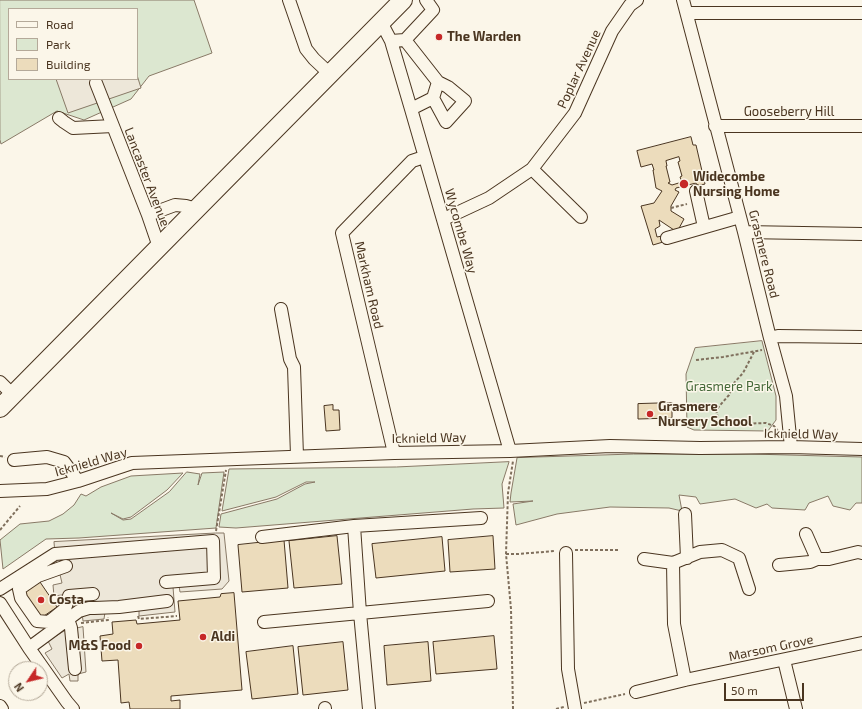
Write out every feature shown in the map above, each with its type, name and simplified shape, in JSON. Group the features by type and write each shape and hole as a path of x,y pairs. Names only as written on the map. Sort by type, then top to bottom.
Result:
{"highway":[{"path":"0,408 402,1"}],"street":[{"path":"289,0 306,49 330,74"},
{"path":"391,41 405,40 433,10 426,0"},
{"name":"Poplar Avenue","path":"444,219 489,198 532,169 575,113 612,31 630,5 637,0"},
{"name":"Grasmere Road","path":"683,0 786,396 791,448"},
{"path":"687,13 862,13"},
{"name":"Wycombe Way","path":"381,22 391,41 424,158 444,219 510,451"},
{"path":"405,40 438,82 448,87 465,101 446,122 433,98 438,82"},
{"path":"96,83 113,126"},
{"path":"411,109 433,98"},
{"name":"Lancaster Avenue","path":"59,118 73,128 113,126 148,214 159,247"},
{"name":"Gooseberry Hill","path":"715,126 862,126"},
{"name":"Markham Road","path":"394,453 342,233 412,161 424,158"},
{"path":"532,169 581,217"},
{"path":"697,196 704,228"},
{"path":"148,214 175,205 196,209"},
{"path":"667,238 740,217"},
{"path":"744,232 862,234"},
{"path":"281,309 290,358 294,368 297,456"},
{"path":"771,343 778,336 862,337"},
{"path":"0,382 13,394"},
{"name":"Icknield Way","path":"0,491 47,489 78,481 132,463 297,456 510,451 610,446 862,450"},
{"path":"14,460 47,456 64,462 78,481"},
{"path":"685,514 687,558"},
{"path":"262,537 354,526 481,518"},
{"path":"354,526 369,709"},
{"path":"806,534 817,559"},
{"path":"0,589 55,554 212,541 214,578 166,582"},
{"path":"644,558 673,563 700,552 722,550 739,558 750,589"},
{"path":"779,565 810,562 817,559 829,559 858,552 862,553"},
{"path":"566,553 568,669 575,707"},
{"path":"673,563 674,624 685,680"},
{"path":"66,566 38,576 19,589 21,598 37,621 49,622 65,609 69,596 93,594"},
{"path":"29,648 79,611 89,608 119,607 167,601"},
{"path":"264,622 488,601"},
{"path":"0,603 66,702 73,709"},
{"path":"68,619 71,628 75,669"},
{"name":"Marsom Grove","path":"636,692 685,680 862,643"},
{"path":"784,660 796,709"}],"path":[{"path":"671,208 697,196"},
{"path":"696,360 754,352 771,343"},
{"path":"754,352 743,373 734,383 729,395 716,410 718,418 724,422 736,424 766,423 774,426 779,431 789,432"},
{"path":"510,451 513,460 508,493 506,554 512,609 512,709"},
{"path":"212,541 216,533 228,459"},
{"path":"0,530 20,506"},
{"path":"556,709 575,707 636,692"}],"green space":[{"path":"0,0 194,0 212,53 149,76 131,99 84,120 57,111 1,144"},
{"name":"Grasmere Park","path":"762,341 776,396 776,420 768,431 694,430 687,427 686,374 695,348"},
{"path":"634,454 751,454 862,457 862,503 856,503 850,510 833,506 828,496 809,503 805,510 772,508 767,504 756,508 735,499 700,504 696,497 679,495 682,511 669,508 610,507 557,514 516,525 513,504 533,501 510,502 517,458"},
{"path":"509,462 502,484 504,508 473,509 236,528 219,527 221,514 277,499 305,484 315,482 306,482 276,497 222,511 229,469 396,467"},
{"path":"187,472 200,474 198,485 202,473 224,472 216,528 46,539 3,569 0,540 20,524 49,521 63,514 74,505 81,494 86,496 101,487 131,476 183,473 167,490 131,517 123,519 111,513 123,520 131,519 169,492"}],"shaded area":[{"path":"138,78 141,88 68,113 56,80 138,80"},
{"path":"224,533 229,581 222,589 180,592 179,586 173,587 175,612 139,616 139,609 105,612 104,619 83,621 82,613 73,608 62,595 54,596 53,585 62,583 55,554 54,542"},
{"path":"83,627 86,672 78,674 78,681 70,681 69,674 62,678 45,653 52,649 48,641 64,631"}],"building":[{"path":"691,137 693,145 696,145 705,184 697,186 696,183 676,188 675,190 679,192 671,206 671,211 684,219 677,232 659,220 660,226 655,229 657,237 662,236 663,242 653,245 641,206 654,203 662,191 656,188 652,164 641,167 637,151","holes":["679,157 680,161 678,162 682,182 672,185 668,183 670,182 666,161"]},
{"path":"672,403 672,418 638,419 638,404"},
{"path":"333,405 333,410 339,410 340,430 326,431 324,406"},
{"path":"337,536 342,584 294,588 289,541"},
{"path":"493,536 495,569 450,572 448,540"},
{"path":"442,537 445,571 376,578 372,544"},
{"path":"284,540 288,588 242,592 238,545"},
{"name":"Costa","path":"40,582 57,607 41,618 24,593"},
{"path":"234,593 242,690 171,696 171,701 180,700 180,709 130,709 129,702 121,703 118,660 102,661 100,636 113,634 112,622 136,620 137,624 180,620 178,601 220,597 221,594"},
{"path":"494,636 497,669 436,674 433,642"},
{"path":"343,642 348,690 303,695 298,647"},
{"path":"428,642 431,681 387,685 384,646"},
{"path":"293,646 298,694 252,699 246,652"}],"place":[{"name":"The Warden","path":"439,37"},
{"name":"Widecombe Nursing Home","path":"684,184"},
{"name":"Grasmere Nursery School","path":"650,414"},
{"name":"Costa","path":"41,600"},
{"name":"Aldi","path":"203,637"},
{"name":"M&S Food","path":"139,646"}]}
